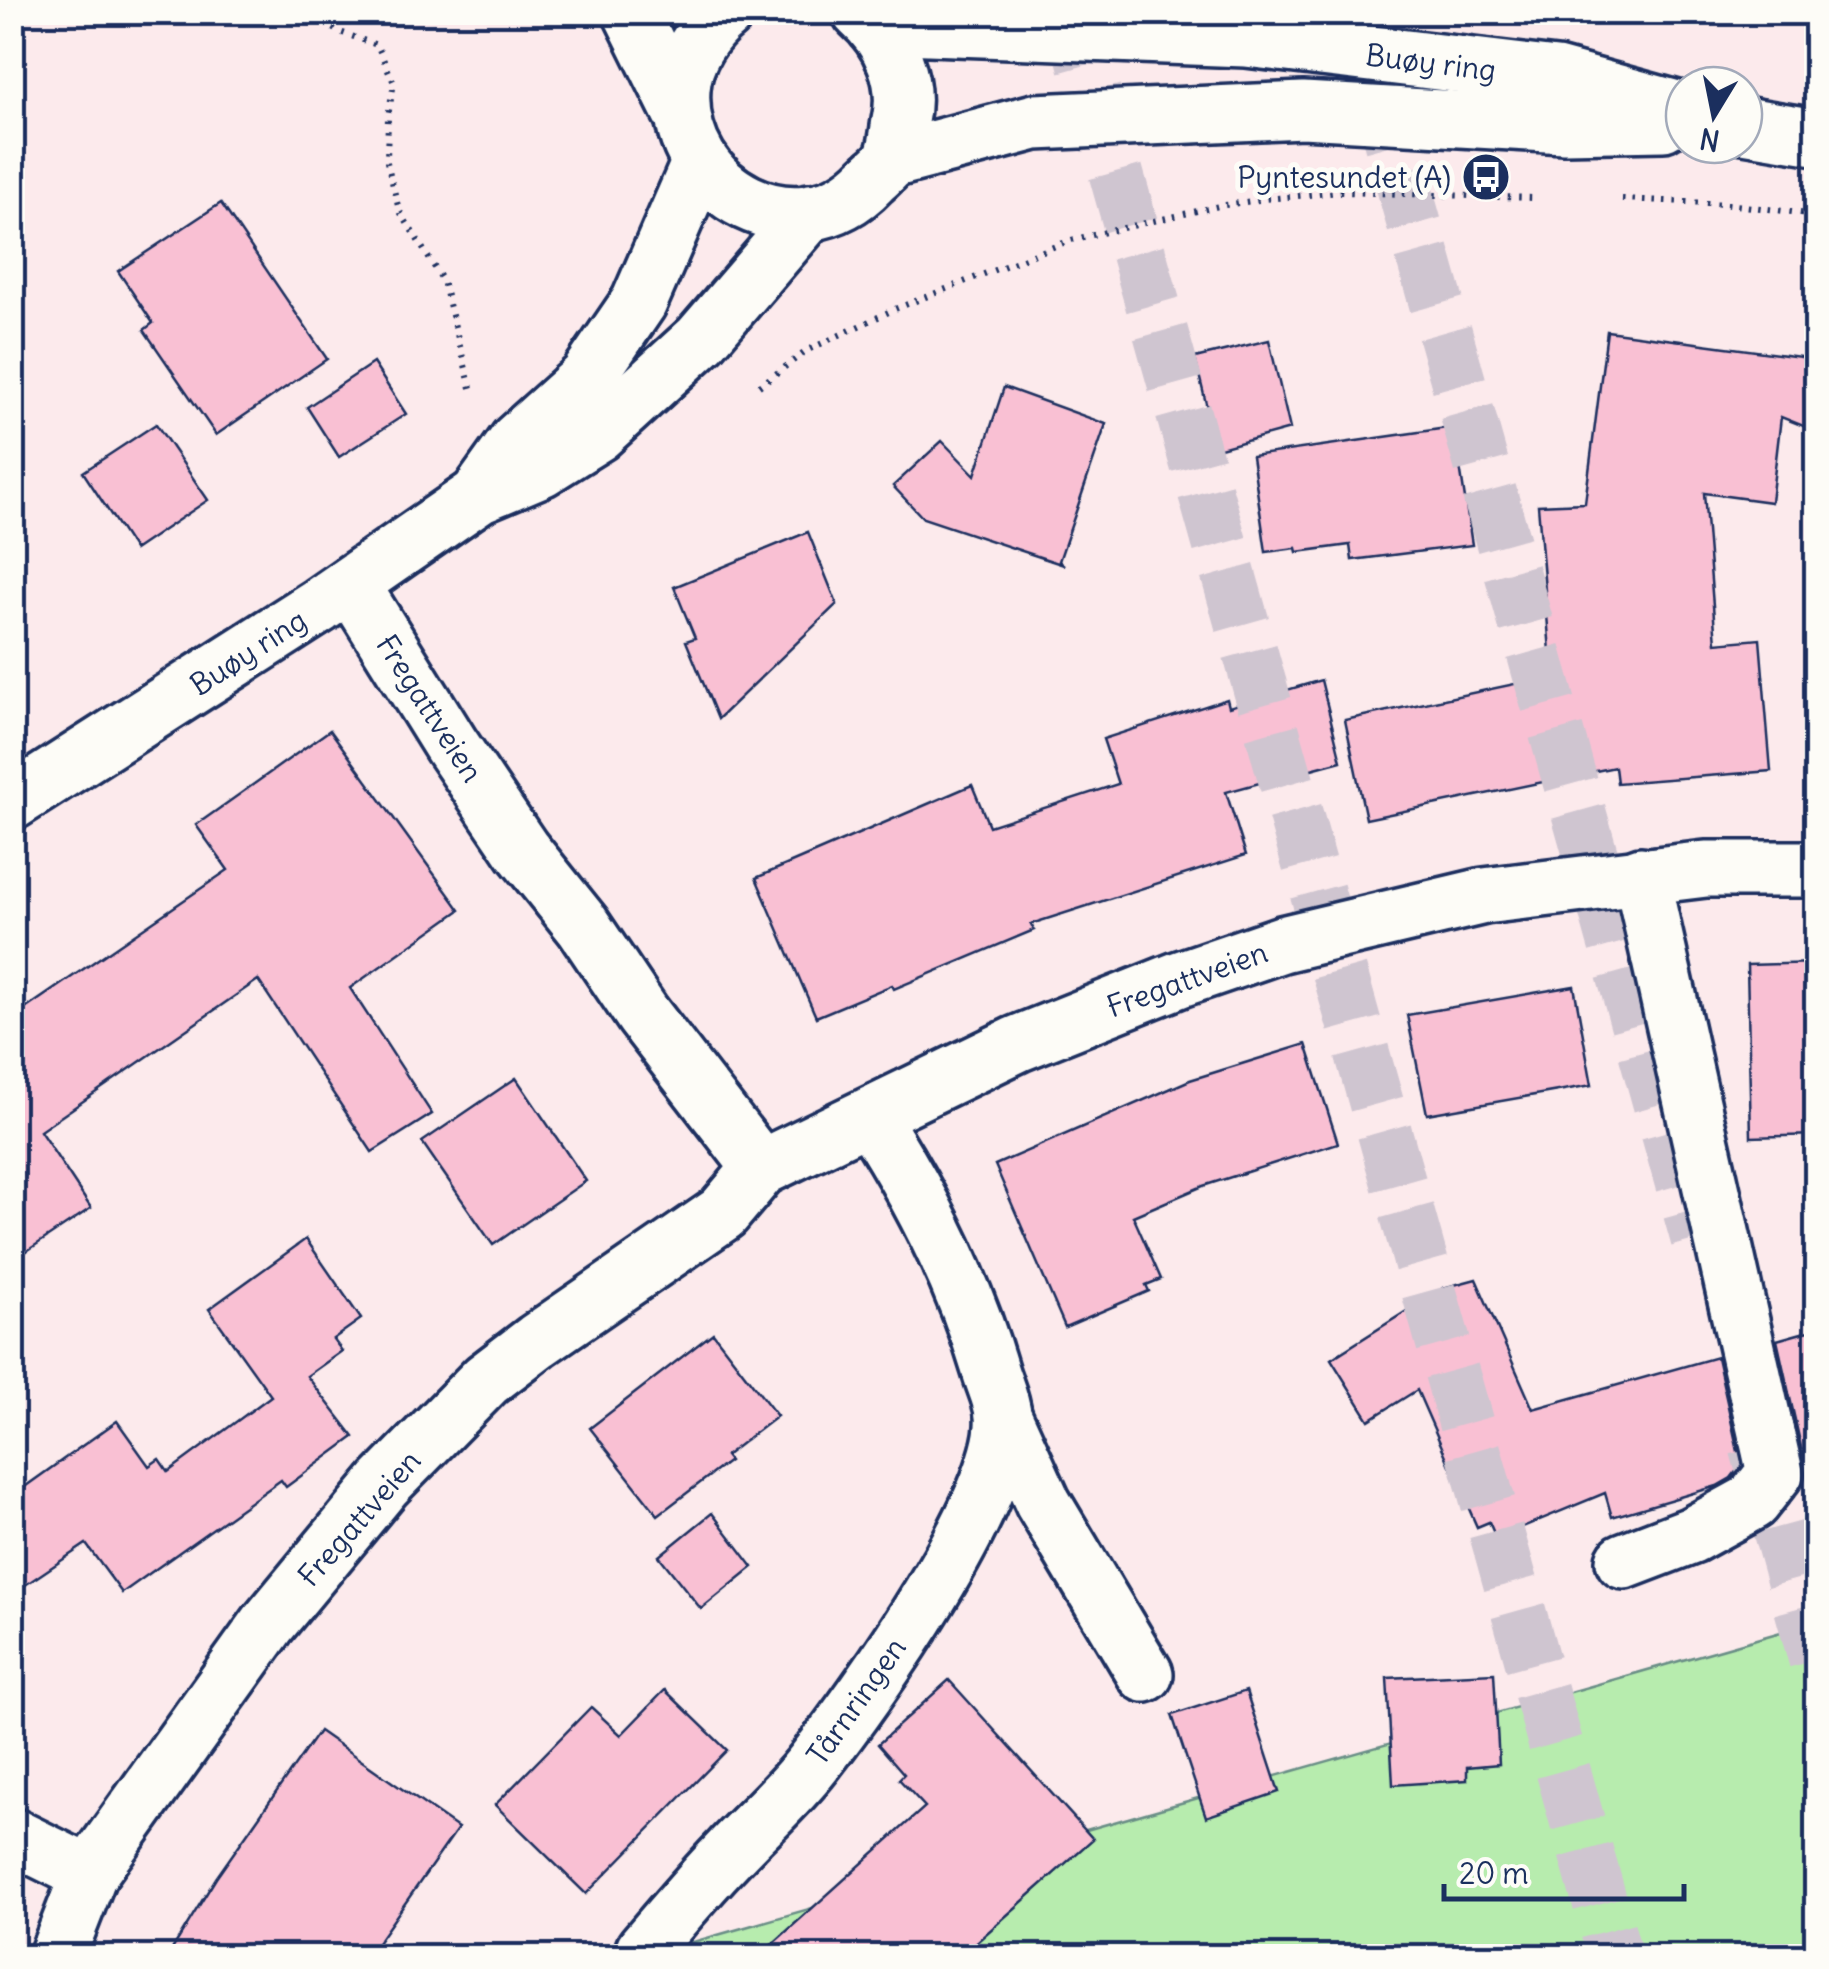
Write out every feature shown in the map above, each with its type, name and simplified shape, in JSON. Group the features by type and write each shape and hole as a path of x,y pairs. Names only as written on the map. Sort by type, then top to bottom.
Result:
{"street":[{"path":"630,12 680,111 686,139 699,164 720,188 748,204 778,212 810,212 838,204 864,188 891,160 904,103 899,67 868,19"},
{"path":"680,111 682,79 694,48 713,22 726,12"},
{"name":"Buøy ring","path":"868,19 1246,39 1556,76 1664,106"},
{"name":"Buøy ring","path":"891,160 1035,122 1054,121 1303,110 1564,125 1664,123"},
{"path":"1764,128 1816,137"},
{"name":"Buøy ring","path":"478,496 517,442 587,378 639,302 699,164"},
{"name":"Buøy ring","path":"12,802 351,584 478,496 541,469 597,434 701,339 810,212"},
{"name":"Fregattveien","path":"351,584 522,850 761,1168"},
{"name":"Fregattveien","path":"57,1956 89,1874 268,1624 384,1484 486,1380 723,1213 761,1168 1017,1044 1180,978 1282,944 1484,896 1706,868 1816,869"},
{"path":"1624,1561 1692,1535 1752,1502 1775,1472 1640,875"},
{"name":"Tårnringen","path":"870,1117 902,1167 968,1306 1004,1415 1043,1503 1145,1674"},
{"name":"Tårnringen","path":"644,1949 718,1863 812,1766 890,1656 971,1526 992,1478 1004,1415"},
{"path":"12,1836 89,1874"}],"path":[{"path":"306,12 337,32 377,45 389,68 394,83 388,116 388,162 399,210 443,281 474,395"},
{"path":"760,386 808,350 895,310 1071,240 1219,206 1341,192 1540,198"},
{"path":"1612,199 1728,204 1816,215"}],"green space":[{"path":"1816,1622 1816,1956 636,1956 658,1952"}],"building":[{"path":"221,203 327,359 216,435 144,330 153,323 118,271"},
{"path":"1607,331 1816,359 1816,431 1781,417 1771,502 1704,493 1716,643 1760,639 1771,771 1617,783 1615,767 1366,819 1345,720 1552,676 1538,505 1585,503"},
{"path":"1269,340 1290,429 1217,449 1195,358"},
{"path":"373,363 406,414 339,457 307,407"},
{"path":"1004,387 1106,424 1059,561 1064,565 923,518 893,486 942,441 975,475"},
{"path":"156,424 208,500 134,550 83,472"},
{"path":"1454,427 1472,545 1352,560 1350,545 1266,552 1252,456"},
{"path":"808,532 837,604 718,719 686,641 695,638 674,587"},
{"path":"1321,680 1341,761 1226,792 1246,855 1031,924 1034,930 816,1017 756,878 972,785 989,826 1118,784 1103,739 1227,699 1229,707"},
{"path":"330,730 460,910 350,988 432,1114 372,1152 258,980 40,1131 91,1208 12,1261 12,1018 228,870 196,825"},
{"path":"1816,963 1816,1135 1751,1137 1747,965"},
{"path":"1574,986 1592,1085 1427,1114 1407,1015"},
{"path":"1306,1044 1338,1143 1203,1186 1133,1216 1161,1279 1146,1285 1149,1291 1065,1327 995,1165 1190,1080"},
{"path":"516,1078 586,1181 493,1245 422,1142"},
{"path":"306,1239 361,1319 333,1339 342,1351 307,1376 354,1437 286,1487 281,1480 122,1593 86,1544 12,1594 12,1496 117,1421 149,1466 159,1459 168,1472 271,1396 209,1309"},
{"path":"1476,1279 1533,1409 1717,1357 1741,1465 1731,1478 1717,1486 1612,1517 1605,1493 1496,1538 1489,1522 1477,1527 1417,1390 1369,1420 1331,1359 1443,1288"},
{"path":"1816,1329 1816,1456 1804,1460 1777,1340"},
{"path":"713,1333 777,1416 725,1456 729,1461 658,1515 590,1428"},
{"path":"712,1513 753,1567 701,1609 659,1556"},
{"path":"1494,1673 1499,1764 1467,1767 1467,1780 1393,1785 1387,1678"},
{"path":"949,1680 1093,1839 961,1956 759,1956 925,1807 899,1779 904,1774 878,1744"},
{"path":"665,1690 727,1750 586,1894 495,1805 591,1707 621,1735"},
{"path":"1246,1691 1279,1792 1206,1817 1172,1715"},
{"path":"319,1731 458,1828 368,1956 168,1956 216,1878"}],"tunnel":[{"path":"1071,12 1615,1956"},
{"path":"1355,12 1698,1239"},
{"path":"1757,1447 1816,1660"}],"place":[{"name":"Pyntesundet (A)","path":"1486,177"}]}
